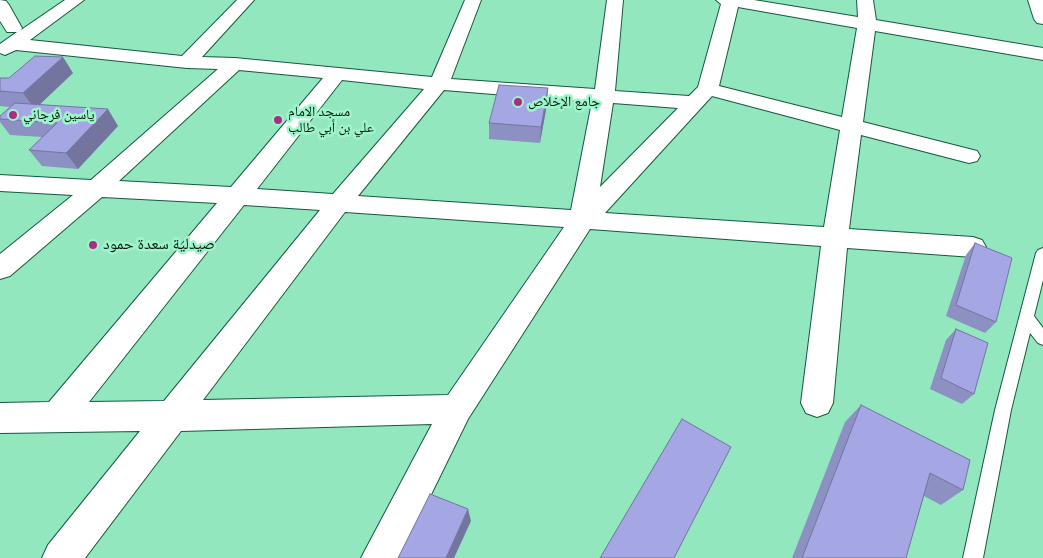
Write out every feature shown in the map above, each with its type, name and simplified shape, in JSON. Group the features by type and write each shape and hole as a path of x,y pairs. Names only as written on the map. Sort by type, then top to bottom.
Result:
{"street":[{"path":"6,40 52,0"},
{"path":"6,40 76,0"},
{"path":"187,62 246,0"},
{"path":"61,558 338,204 438,84 473,0"},
{"path":"582,221 604,95 615,0"},
{"path":"724,0 866,12 1043,54"},
{"path":"380,558 457,409 582,221 702,96 731,0"},
{"path":"1036,0 1043,19"},
{"path":"0,5 6,40"},
{"path":"817,403 835,236 852,126 866,12"},
{"path":"6,40 187,62 234,64 438,84 604,95 702,96 852,126 969,156"},
{"path":"0,269 97,188 234,64"},
{"path":"56,418 337,74"},
{"path":"0,183 238,196 973,247"},
{"path":"0,418 457,409"}],"lane":[{"path":"974,558 1003,410 1043,253"},
{"path":"1027,318 1043,339"}],"building":[{"path":"35,56 63,57 23,93 0,91 0,78 9,78"},
{"path":"499,85 548,88 541,127 489,123"},
{"path":"15,103 108,109 66,153 29,150 57,123 0,119 0,116"},
{"path":"975,243 1012,258 996,322 956,305"},
{"path":"956,329 988,343 974,394 941,378"},
{"path":"861,405 970,460 963,490 930,473 906,558 802,558"},
{"path":"682,419 731,447 674,558 600,558"},
{"path":"430,494 468,509 446,558 398,558"}],"place":[{"name":"جامع الإخلاص","path":"518,102"},
{"name":"ياسين فرجاني","path":"13,115"},
{"name":"مسجد الامام علي بن أبي طالب","path":"278,120"},
{"name":"صيدلية سعدة حمود","path":"93,245"}]}
